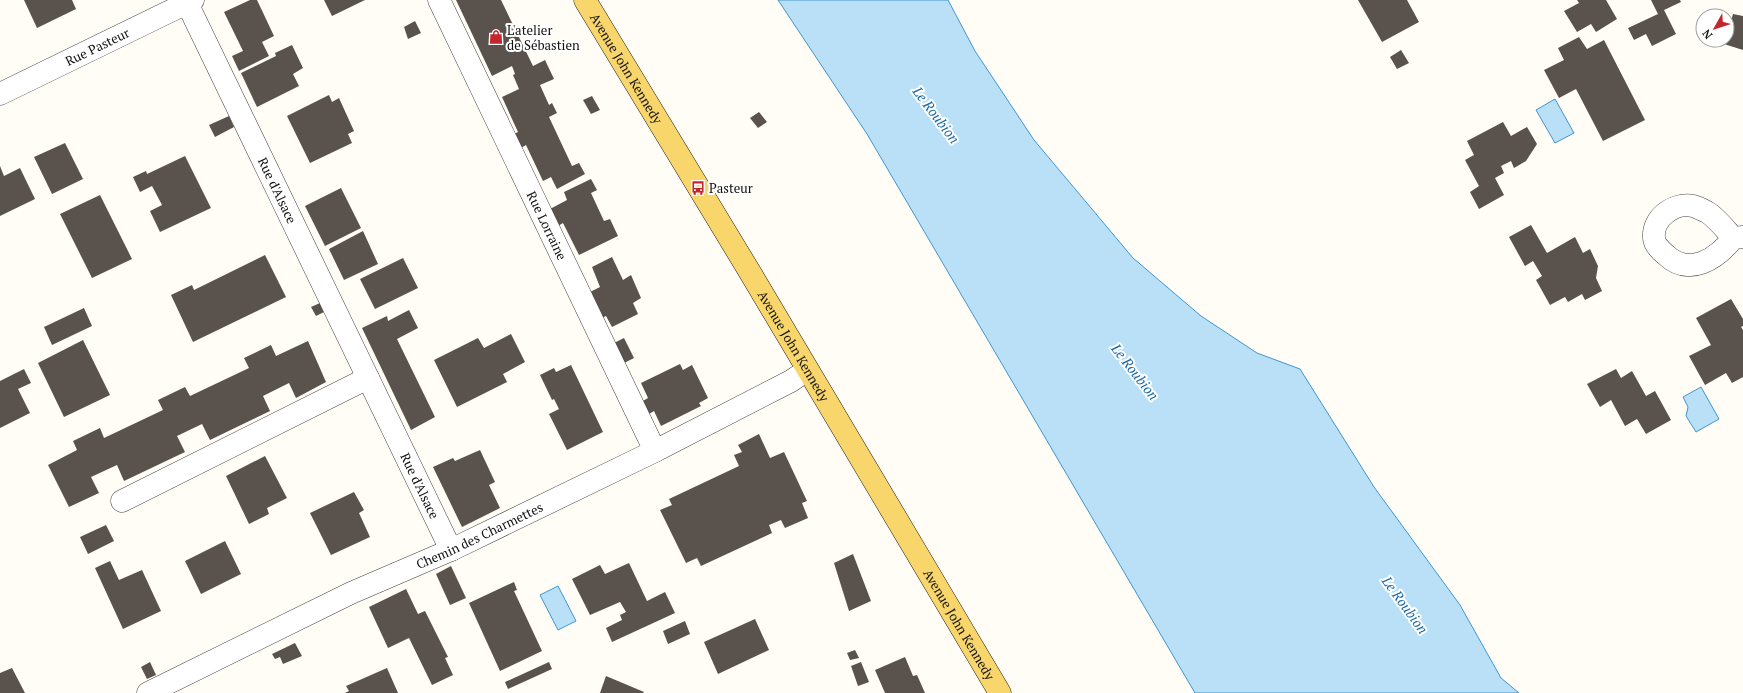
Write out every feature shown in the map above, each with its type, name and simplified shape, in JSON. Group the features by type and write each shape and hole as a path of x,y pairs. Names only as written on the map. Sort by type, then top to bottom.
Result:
{"main road":[{"name":"Avenue John Kennedy","path":"585,0 1000,693"}],"street":[{"name":"Rue Lorraine","path":"439,0 655,451"},
{"name":"Rue Pasteur","path":"0,94 190,2"},
{"name":"Rue d'Alsace","path":"190,2 451,550"},
{"name":"Chemin des Charmettes","path":"148,693 351,594 451,550 655,451 791,380 807,370"},
{"path":"122,501 368,378"}],"water":[{"name":"Le Roubion","path":"778,0 948,0 975,51 1034,140 1133,258 1201,316 1257,353 1300,369 1374,487 1460,605 1501,678 1519,693 1195,693 867,134"},
{"path":"1555,99 1574,133 1555,143 1536,110"},
{"path":"1701,387 1719,419 1696,432 1686,416 1688,407 1683,397"},
{"path":"558,586 576,621 558,630 540,595"}],"building":[{"path":"24,0 72,0 76,9 37,28"},
{"path":"250,0 257,0 274,36 262,42 269,56 239,71 232,56 243,51 224,12"},
{"path":"324,0 365,0 332,16"},
{"path":"456,0 501,0 533,66 545,60 554,79 540,85 549,105 552,103 557,113 549,117 572,166 579,163 585,174 557,189 551,177 543,181 526,145 521,148 514,134 518,132 502,97 519,89 513,75 515,74 512,66 492,76"},
{"path":"1358,0 1407,0 1419,22 1382,42"},
{"path":"1577,0 1606,0 1617,19 1596,32 1591,24 1577,32 1564,11 1579,3"},
{"path":"1651,0 1680,0 1681,2 1664,10 1676,34 1652,46 1646,34 1634,40 1628,28 1658,14"},
{"path":"1735,14 1743,16 1743,50 1735,47"},
{"path":"415,21 421,33 408,39 404,27"},
{"path":"1579,37 1587,49 1604,40 1645,120 1603,141 1576,89 1559,98 1544,70 1564,60 1558,48"},
{"path":"292,45 303,68 293,74 299,86 257,107 241,73 276,56 275,53"},
{"path":"1401,50 1409,63 1397,69 1390,57"},
{"path":"329,95 332,102 339,98 354,131 348,134 352,143 310,163 287,116"},
{"path":"592,96 600,110 591,114 583,100"},
{"path":"759,112 767,122 758,128 750,118"},
{"path":"229,116 234,127 215,137 209,125"},
{"path":"1503,122 1511,136 1527,127 1537,144 1526,161 1514,168 1511,161 1501,166 1504,173 1495,178 1504,195 1479,209 1470,192 1479,186 1465,160 1474,155 1467,141"},
{"path":"65,143 83,179 52,194 34,157"},
{"path":"185,156 211,208 160,232 150,211 162,205 152,186 140,192 133,177 146,171 147,174"},
{"path":"0,166 4,176 20,168 35,199 0,216"},
{"path":"591,179 597,190 591,193 604,221 610,219 618,236 579,255 563,223 558,226 550,209 567,200 564,192"},
{"path":"341,188 361,228 325,246 305,206"},
{"path":"100,195 132,259 92,278 60,214"},
{"path":"1531,225 1547,253 1575,237 1583,253 1590,249 1598,266 1596,278 1602,291 1585,300 1582,294 1568,302 1565,297 1550,305 1536,280 1542,276 1533,261 1525,266 1509,237"},
{"path":"363,231 378,264 344,280 329,249"},
{"path":"265,255 286,297 193,342 171,295 192,285 194,290"},
{"path":"612,257 623,280 631,275 641,298 633,303 638,314 612,327 606,316 602,318 590,292 600,287 592,267"},
{"path":"403,258 418,288 375,309 360,279"},
{"path":"1731,299 1743,319 1743,326 1741,327 1743,330 1743,377 1732,383 1726,373 1705,385 1689,356 1711,345 1696,318"},
{"path":"320,303 324,312 316,316 311,307"},
{"path":"84,308 92,326 52,345 44,327"},
{"path":"409,310 418,328 397,339 435,417 411,430 362,328 387,316 388,321"},
{"path":"511,334 525,362 503,374 507,382 457,407 434,360 478,338 484,348"},
{"path":"624,338 634,358 624,363 614,343"},
{"path":"83,340 110,395 64,417 38,363"},
{"path":"308,341 326,382 296,398 289,383 263,396 270,411 210,440 202,424 177,436 185,452 124,481 117,465 91,477 99,493 69,507 48,465 77,450 73,441 100,428 104,438 163,410 158,400 185,387 190,396 249,368 244,358 271,345 276,356"},
{"path":"680,364 683,370 692,365 708,398 699,403 701,406 661,426 654,411 649,414 643,401 648,398 641,383"},
{"path":"571,365 603,432 567,450 549,414 559,409 554,399 552,400 540,375 554,368 556,372"},
{"path":"24,369 31,383 18,389 30,413 0,428 0,381"},
{"path":"1616,369 1621,378 1632,371 1646,396 1655,391 1671,420 1646,434 1637,419 1625,426 1611,400 1600,407 1587,384"},
{"path":"759,434 770,458 784,452 807,501 802,503 808,518 785,528 781,520 769,525 772,533 701,566 697,558 686,563 660,510 672,505 669,499 739,466 734,455 742,452 738,445"},
{"path":"480,450 495,482 489,485 500,508 462,527 433,467 453,458 455,461"},
{"path":"265,456 287,498 267,508 269,514 249,524 226,476"},
{"path":"354,492 364,510 359,513 370,537 331,555 310,513"},
{"path":"106,525 114,541 88,554 80,537"},
{"path":"225,541 241,574 201,594 185,561"},
{"path":"853,554 871,601 849,611 834,563"},
{"path":"110,561 119,580 142,570 161,611 123,629 95,568"},
{"path":"629,563 647,601 665,592 675,613 612,642 606,628 622,620 620,615 626,612 620,602 590,615 572,579 600,565 605,574"},
{"path":"451,566 466,598 450,605 436,574"},
{"path":"514,582 517,590 514,591 542,651 500,671 469,603"},
{"path":"406,589 418,614 425,611 448,657 445,658 453,675 432,685 409,638 388,648 369,607"},
{"path":"755,619 769,650 718,674 704,642"},
{"path":"685,621 690,634 668,644 663,631"},
{"path":"295,643 302,656 283,664 280,657 275,659 272,654"},
{"path":"855,650 859,658 850,660 847,653"},
{"path":"905,657 913,676 917,675 925,693 885,693 875,670"},
{"path":"150,662 156,675 147,679 141,667"},
{"path":"549,662 552,669 508,689 505,682"},
{"path":"861,662 869,682 858,686 851,666"},
{"path":"12,668 25,693 0,693 0,673"},
{"path":"387,668 398,693 345,693 349,691 346,686"},
{"path":"606,676 644,692 600,693"}],"place":[{"name":"L'atelier de Sébastien","path":"496,37"},
{"name":"Pasteur","path":"698,188"}]}
